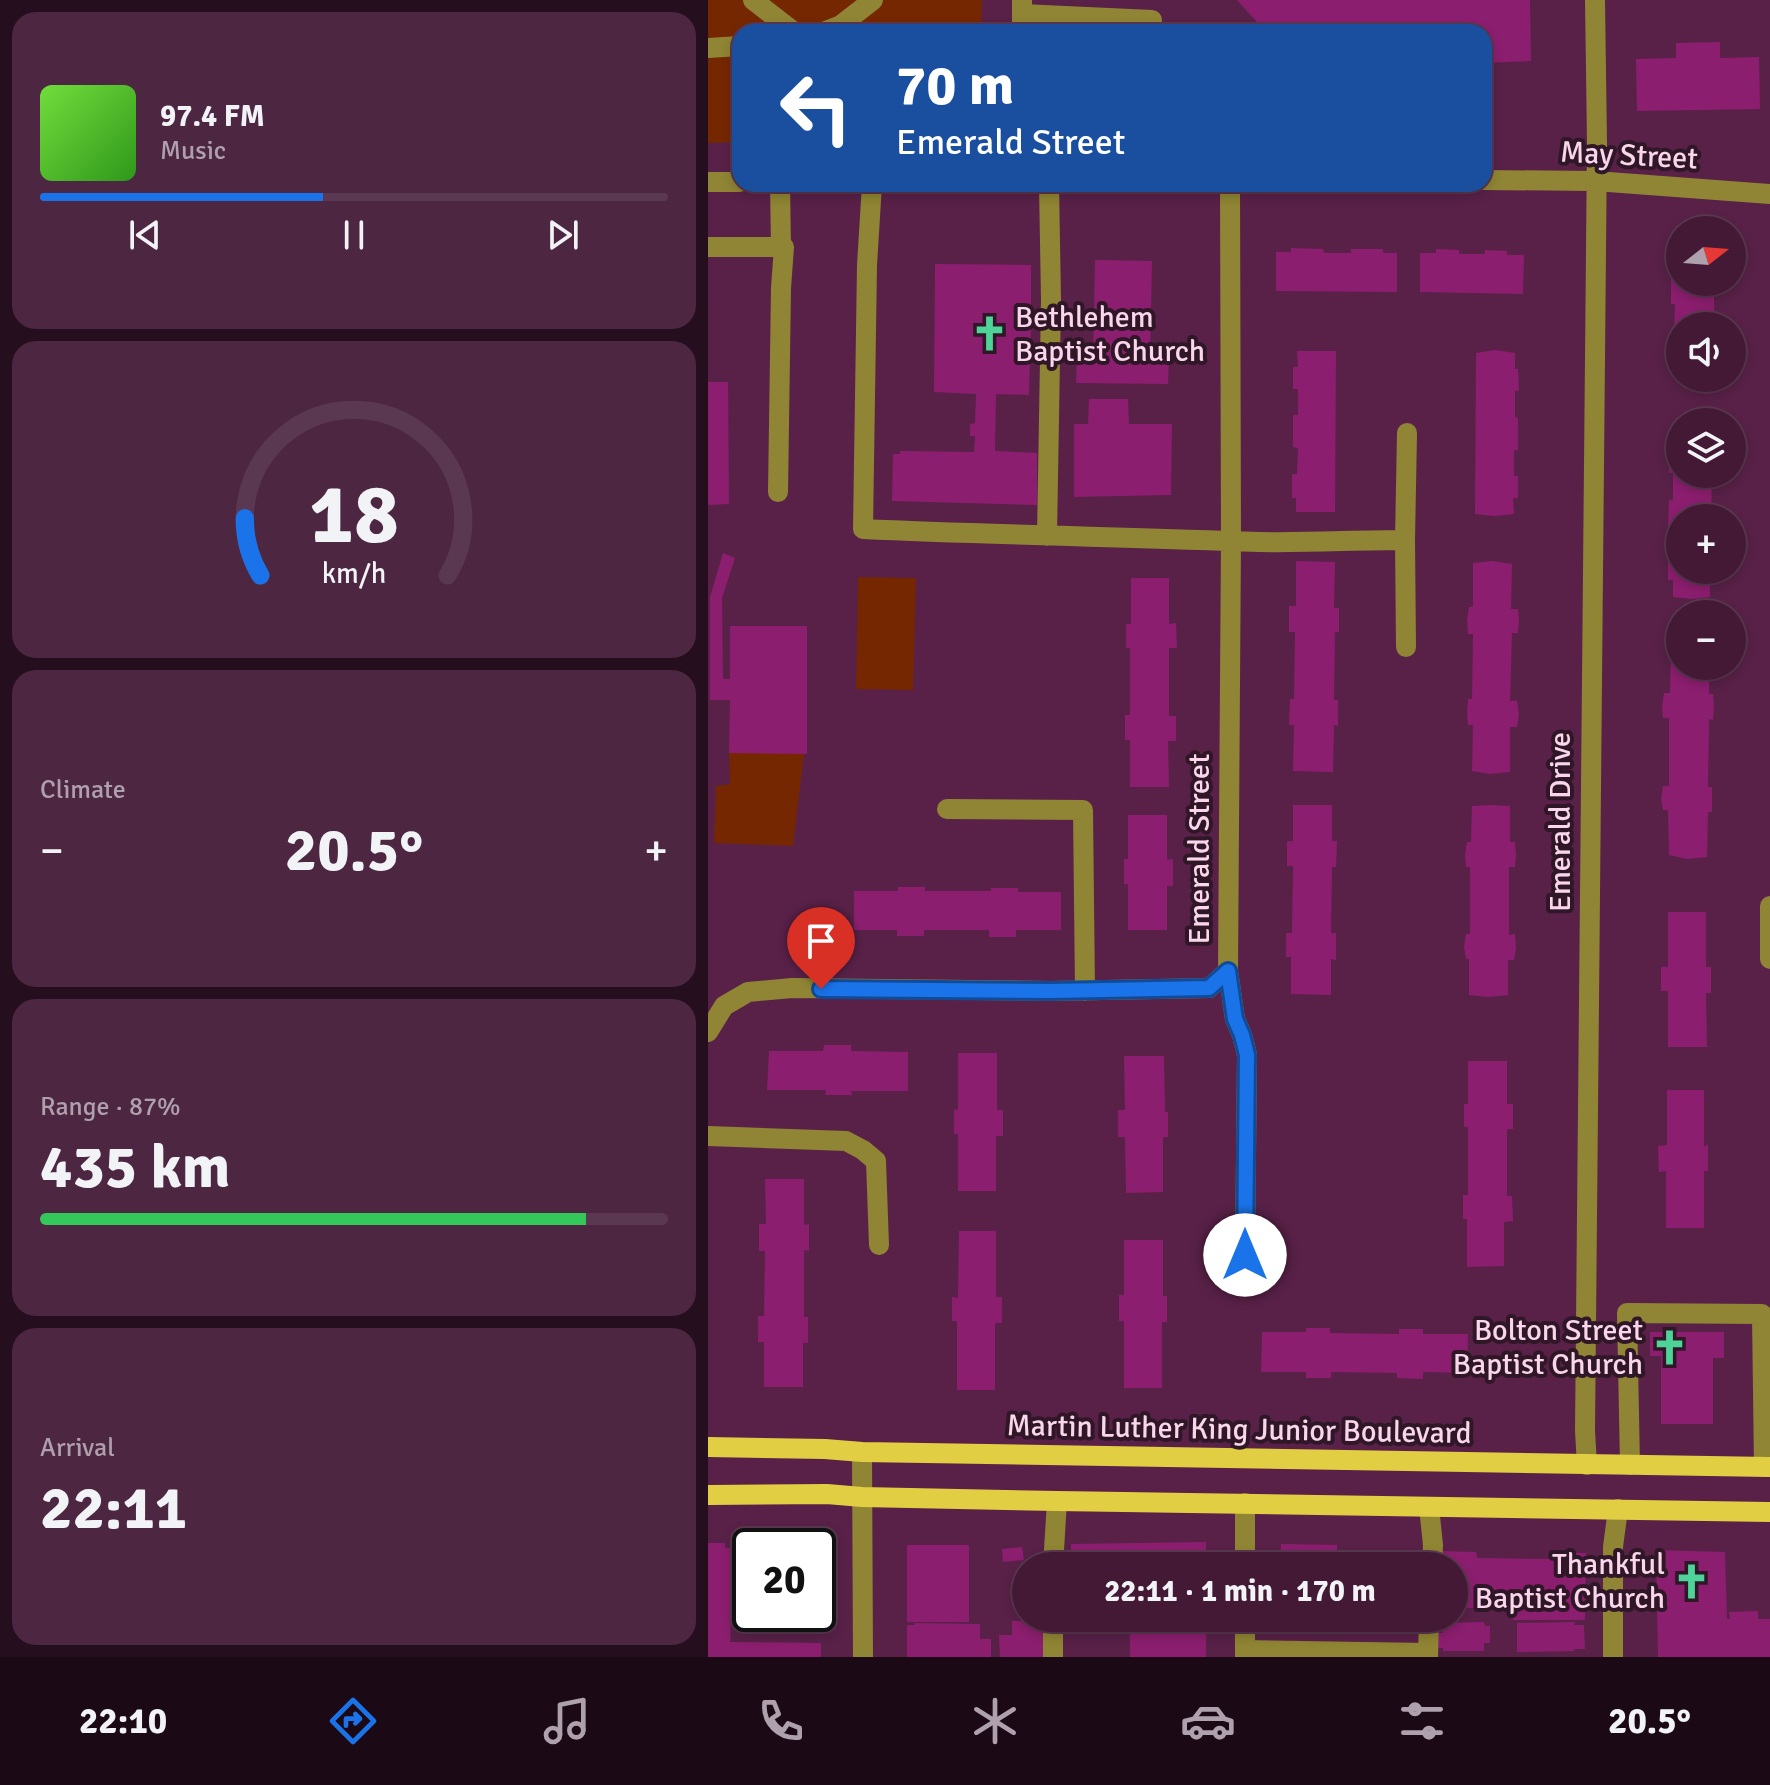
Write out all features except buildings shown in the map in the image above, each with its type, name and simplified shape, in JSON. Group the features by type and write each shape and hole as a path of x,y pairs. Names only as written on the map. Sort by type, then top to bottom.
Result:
{"main road":[{"name":"Martin Luther King Junior Boulevard","path":"708,1447 1767,1467"},
{"path":"708,1495 827,1494 1057,1501 1770,1512"}],"street":[{"path":"753,0 784,24"},
{"path":"842,24 873,0"},
{"name":"Emerald Drive","path":"1587,1465 1597,143 1595,0"},
{"path":"1022,15 1152,20"},
{"path":"708,48 732,46"},
{"name":"May Street","path":"1492,180 1595,181 1770,194"},
{"path":"708,182 732,182"},
{"path":"778,492 784,247 781,247 780,192"},
{"path":"872,192 867,281 863,529 1259,542 1405,540"},
{"path":"1047,536 1051,300 1049,192"},
{"name":"Emerald Street","path":"708,1032 724,1006 748,992 792,988 1085,991 1209,988 1228,971 1230,192"},
{"path":"708,247 781,247"},
{"path":"1406,647 1407,433"},
{"path":"947,809 1083,810 1085,991"},
{"path":"1770,906 1770,959"},
{"path":"1228,971 1235,1019 1247,1055 1245,1255"},
{"path":"708,1136 846,1141 863,1150 876,1161 879,1245"},
{"path":"1630,1465 1627,1313 1762,1314 1767,1467"},
{"path":"862,1452 863,1657"},
{"path":"1054,1552 1057,1501"},
{"path":"1245,1503 1245,1552"},
{"path":"1429,1507 1433,1552"},
{"path":"1613,1657 1613,1547 1618,1509"},
{"path":"1053,1632 1053,1657"},
{"path":"1245,1632 1245,1654 1428,1655 1429,1632"}],"shaded area":[{"path":"708,0 982,0 981,24 732,24 732,142 708,143"},
{"path":"858,577 916,578 913,690 856,689"},
{"path":"729,753 804,753 793,846 714,843 716,786 730,784"}],"place":[{"name":"Bethlehem Baptist Church","path":"989,334"},
{"name":"Bolton Street Baptist Church","path":"1669,1347"},
{"name":"Thankful Baptist Church","path":"1691,1581"}],"route":[{"path":"821,989 1051,991 1209,988 1228,971 1235,1019 1247,1055 1245,1255"}]}
